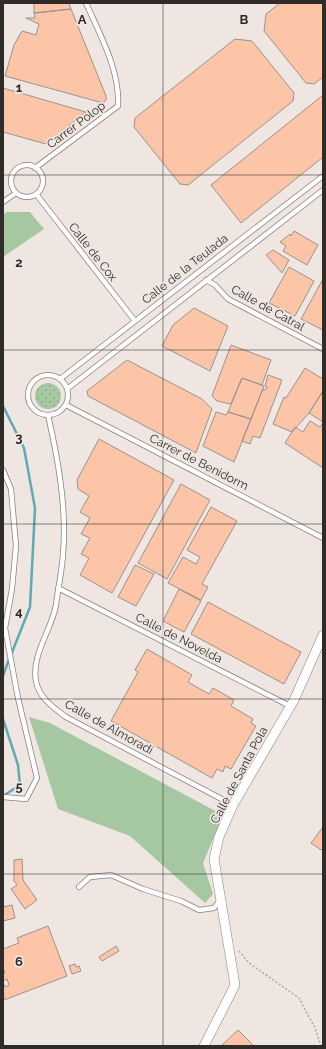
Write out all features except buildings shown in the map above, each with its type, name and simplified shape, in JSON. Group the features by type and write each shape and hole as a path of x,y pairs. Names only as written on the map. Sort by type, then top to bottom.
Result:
{"street":[{"name":"Calle de Santa Pola","path":"204,1046 235,985 214,858 219,837 233,805 290,706 323,635"}],"lane":[{"name":"Carrer Polop","path":"35,168 118,106 119,89 112,64 86,3"},
{"path":"24,166 35,168 41,175 43,181 40,189 36,194 23,197 16,194 11,184 13,173 24,166"},
{"name":"Calle de la Teulada","path":"60,379 323,176"},
{"name":"Calle de la Teulada","path":"67,389 323,190"},
{"path":"3,202 16,194"},
{"name":"Calle de Cox","path":"36,194 135,321"},
{"name":"Calle de Catral","path":"206,280 215,285 228,299 323,349"},
{"path":"47,375 60,379 67,389 68,398 66,405 58,413 48,415 41,414 33,408 29,402 28,391 34,380 40,376 47,375"},
{"name":"Carrer de Benidorm","path":"66,405 323,538"},
{"name":"Calle de Almoradí","path":"48,415 56,450 63,516 64,553 55,607 37,660 36,680 45,701 66,717 233,805"},
{"path":"3,470 11,489 16,546 12,589 5,628 18,698 37,778 26,799 3,797"},
{"name":"Calle de Novelda","path":"58,588 290,706"},
{"path":"79,887 90,877 111,875 143,889 181,901 199,910 214,908 220,899"}],"path":[{"path":"236,948 249,963 299,998 315,1028 321,1046"}],"green space":[{"path":"7,212 30,212 44,229 3,257 3,215"},
{"path":"48,383 57,387 61,396 57,405 48,409 39,405 35,396 39,387"},
{"path":"29,717 50,723 223,815 203,863 213,894 205,903 130,836 58,809"}],"waterway":[{"path":"3,406 24,448 35,508 30,607 11,655"},
{"path":"3,676 9,659"},
{"path":"3,719 18,765 20,785 3,796"}]}
